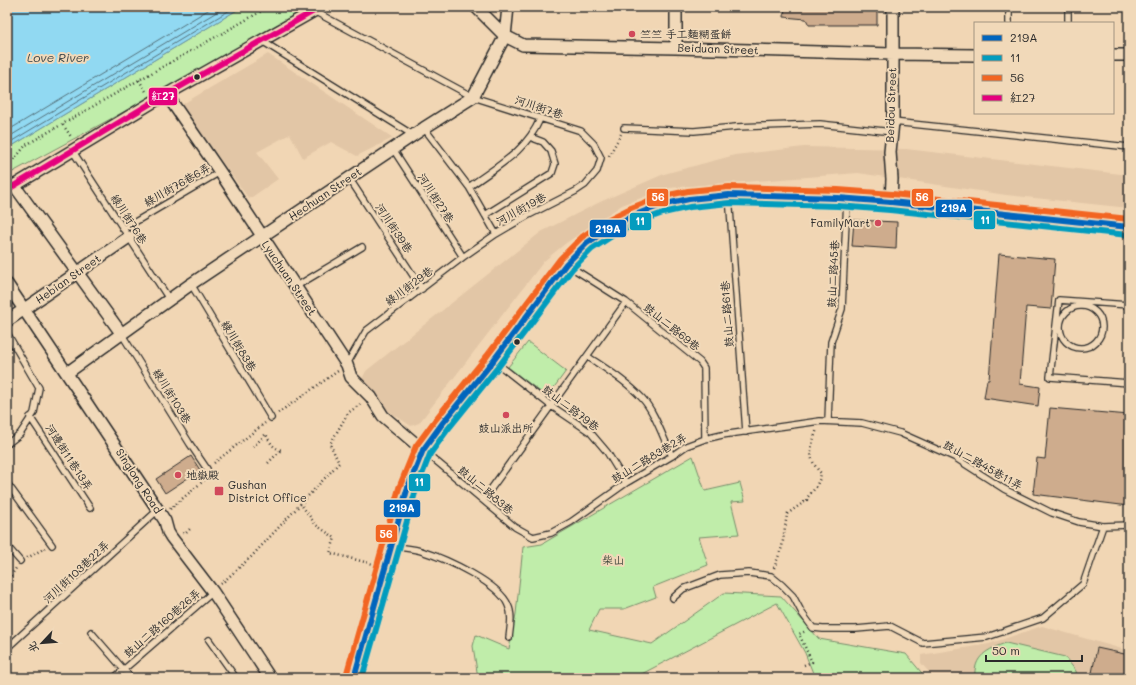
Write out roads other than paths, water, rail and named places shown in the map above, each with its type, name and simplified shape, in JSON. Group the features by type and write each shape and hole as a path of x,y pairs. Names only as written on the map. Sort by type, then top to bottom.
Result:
{"street":[{"name":"Beiduan Street","path":"476,7 505,36 523,45 974,55"},
{"path":"505,36 508,7"},
{"path":"676,7 676,48"},
{"name":"Beidou Street","path":"892,202 890,152 893,127 893,7"},
{"path":"121,333 77,272 11,187 75,148 318,9"},
{"name":"Hechuan Street","path":"67,373 169,299 261,236 473,97 505,36"},
{"path":"1114,55 1129,55"},
{"name":"Lyuchuan Street","path":"167,95 220,172 347,365 351,377 371,397 383,416 423,450"},
{"path":"354,678 390,546 407,490 423,450 493,361 566,264 587,243 610,227 661,205 689,199 728,195 892,202 1129,227"},
{"name":"Hebian Street","path":"7,321 77,272 126,233"},
{"name":"Singlong Road","path":"7,284 162,511 171,537 213,592 270,678"}],"lane":[{"path":"1009,7 1009,22"},
{"path":"1068,7 1068,22"},
{"name":"河川街7巷","path":"318,9 473,97 581,131 594,144"},
{"path":"262,41 413,136"},
{"path":"469,187 509,159 530,137 540,119"},
{"path":"624,128 694,132 736,127 820,124 893,127 1129,147"},
{"name":"河川街19巷","path":"424,128 469,187 496,234 585,185 597,171 601,158 594,144"},
{"path":"485,215 552,173 555,164 551,151 543,142 530,137"},
{"name":"綠川街76巷","path":"75,148 126,233 169,299"},
{"name":"河川街27巷","path":"393,149 463,257"},
{"name":"綠川街76巷6弄","path":"126,233 220,172"},
{"name":"河川街39巷","path":"349,178 422,289"},
{"name":"鼓山二路61巷","path":"728,195 746,432"},
{"name":"鼓山二路45巷","path":"828,421 832,342 842,308 847,199"},
{"name":"綠川街29巷","path":"347,365 366,331 463,257 496,234"},
{"path":"295,287 362,247"},
{"name":"鼓山二路69巷","path":"566,264 626,302 700,362 704,368 705,439"},
{"name":"綠川街83巷","path":"191,284 270,418"},
{"path":"1129,305 1059,300 1058,333 1069,345 1076,348 1090,346 1096,342 1102,329 1102,322 1099,316 1089,307 1076,306 1064,313 1061,319 1058,333 1050,377 1129,383"},
{"path":"1070,301 1076,306"},
{"path":"483,500 550,405 626,302"},
{"path":"1083,306 1092,302"},
{"path":"7,333 39,388 34,412 20,434 7,444"},
{"name":"綠川街103巷","path":"121,333 190,444 207,468"},
{"path":"587,356 624,381 643,399 652,413 672,456"},
{"name":"鼓山二路79巷","path":"493,361 550,405 590,432 607,452 626,483"},
{"name":"河邊街11巷13弄","path":"30,417 90,508"},
{"name":"鼓山二路83巷2弄","path":"540,537 571,522 626,483 686,446 705,439 828,421"},
{"name":"鼓山二路45巷11弄","path":"828,421 862,423 900,433 954,457 1004,489 1052,513 1078,522 1103,526 1129,525"},
{"name":"鼓山二路83巷","path":"423,450 515,527 532,537 540,537"},
{"path":"7,482 52,545"},
{"name":"河川街103巷22弄","path":"7,648 162,511"},
{"path":"673,598 683,589 720,576 749,573 771,576 782,585 792,596 813,628 856,629 890,626 923,643 987,637 1043,618 1083,584 1103,526"},
{"path":"7,546 20,562"},
{"path":"390,546 422,551 458,565 496,589 508,605 511,622 509,638"},
{"name":"鼓山二路160巷26弄","path":"114,678 213,592"},
{"path":"91,632 131,678"},
{"path":"209,640 236,678"}],"water":[{"name":"Love River","path":"7,7 242,7 7,149"}],"place":[{"name":"竺竺 手工麵糊蛋餅","path":"632,34"},
{"name":"FamilyMart","path":"878,223"},
{"name":"鼓山派出所","path":"506,415"},
{"name":"地嶽殿","path":"178,475"},
{"name":"Gushan District Office","path":"219,491"}],"park label":[{"name":"柴山","path":"613,560"}]}
